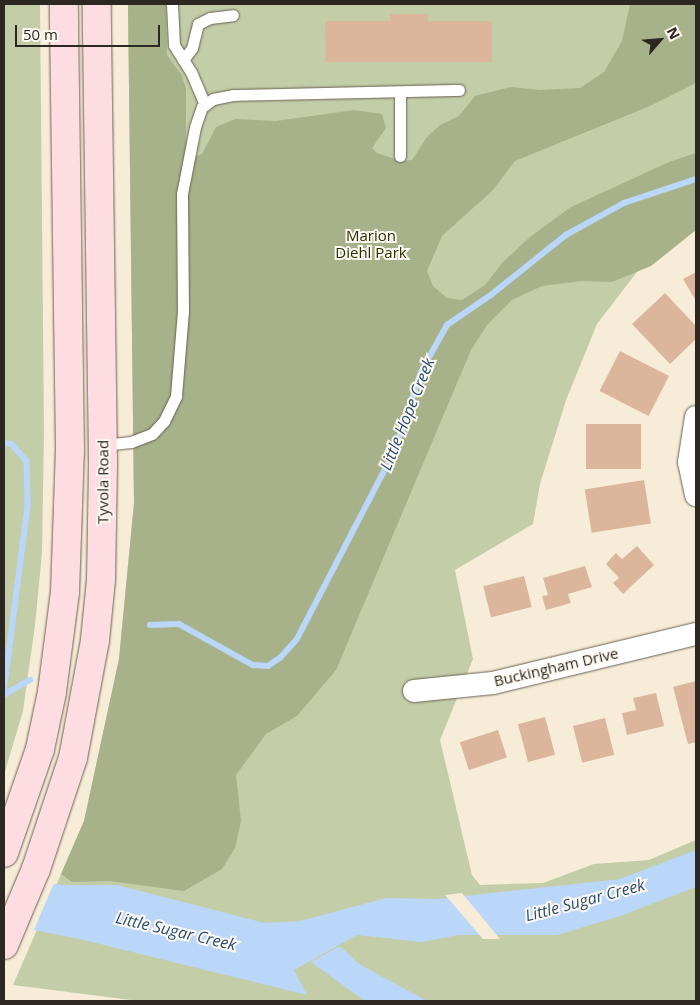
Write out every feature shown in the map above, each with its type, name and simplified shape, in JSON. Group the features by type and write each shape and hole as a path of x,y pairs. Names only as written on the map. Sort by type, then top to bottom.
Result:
{"main road":[{"path":"8,842 40,749 52,692 67,567 70,442 64,4"},
{"name":"Tyvola Road","path":"4,945 48,835 73,758 95,640 101,580 103,445 97,4"}],"street":[{"path":"696,417 688,462 696,495"},
{"name":"Buckingham Drive","path":"414,691 493,683 696,634"}],"lane":[{"path":"172,4 174,46 183,60 204,105"},
{"path":"183,60 192,48 198,24 210,18 233,16"},
{"path":"103,445 131,442 152,434 164,421 176,396 183,311 182,194 195,127 204,105 218,97 233,95 400,93 459,90"},
{"path":"400,93 400,156"}],"green space":[{"path":"4,4 40,4 44,432 42,553 35,625 23,711 4,775"},
{"name":"Marion Diehl Park","path":"128,4 696,4 696,219 650,255 597,324 566,400 540,484 533,524 455,570 473,659 440,740 472,875 480,885 543,883 594,864 649,860 696,840 696,1001 139,1001 13,985 84,821 119,659 134,503"},
{"path":"128,4 166,4 167,55 181,74 186,88 186,148 192,158 202,154 216,127 235,119 276,121 354,110 382,114 386,128 372,148 377,153 401,161 412,160 427,137 440,125 459,116 475,96 511,87 540,90 580,88 604,72 622,41 630,4 696,4 696,83 650,106 515,161 493,190 442,236 427,271 433,286 447,298 462,300 485,285 503,262 530,237 571,207 669,162 696,153 696,230 651,266 612,282 581,281 542,286 512,300 487,325 471,350 336,670 297,716 266,734 236,775 241,821 235,848 222,869 184,891 109,881 72,882 61,874 84,821 119,659 134,503"}],"water":[{"name":"Little Sugar Creek","path":"696,850 696,887 620,916 557,935 459,935 421,942 357,935 294,970 307,995 84,940 4,924 4,877 63,885 117,885 265,923 300,921 386,898 438,899 620,879"},
{"path":"340,946 359,964 427,1001 365,1001 311,962"}],"pier":[{"path":"4,875 55,881 33,932 4,927"},
{"path":"462,893 500,939 483,939 445,895"}],"building":[{"path":"390,14 427,14 428,21 492,21 492,62 326,62 325,21 390,21"},
{"path":"696,272 696,301 683,279"},
{"path":"665,293 696,326 696,339 670,364 632,324"},
{"path":"620,351 669,376 649,416 600,391"},
{"path":"586,424 641,424 641,469 586,469"},
{"path":"644,480 651,523 592,533 585,489"},
{"path":"637,546 654,565 623,594 613,583 619,578 606,564 616,553 622,559"},
{"path":"585,566 592,587 568,594 571,603 546,610 542,596 548,595 543,578"},
{"path":"524,576 532,607 491,617 483,586"},
{"path":"696,681 696,742 688,744 673,687"},
{"path":"656,693 664,726 627,735 622,713 636,710 633,698"},
{"path":"545,717 555,755 528,762 518,724"},
{"path":"605,718 614,755 582,763 573,726"},
{"path":"498,730 507,758 469,770 460,742"}],"waterway":[{"name":"Little Hope Creek","path":"150,625 179,624 253,665 268,666 280,658 297,639 395,450 421,372 447,325 491,295 566,235 624,203 696,179"},
{"path":"4,443 12,444 27,461 28,506 4,693"},
{"name":"Little Hope Creek","path":"4,695 30,680"}]}
